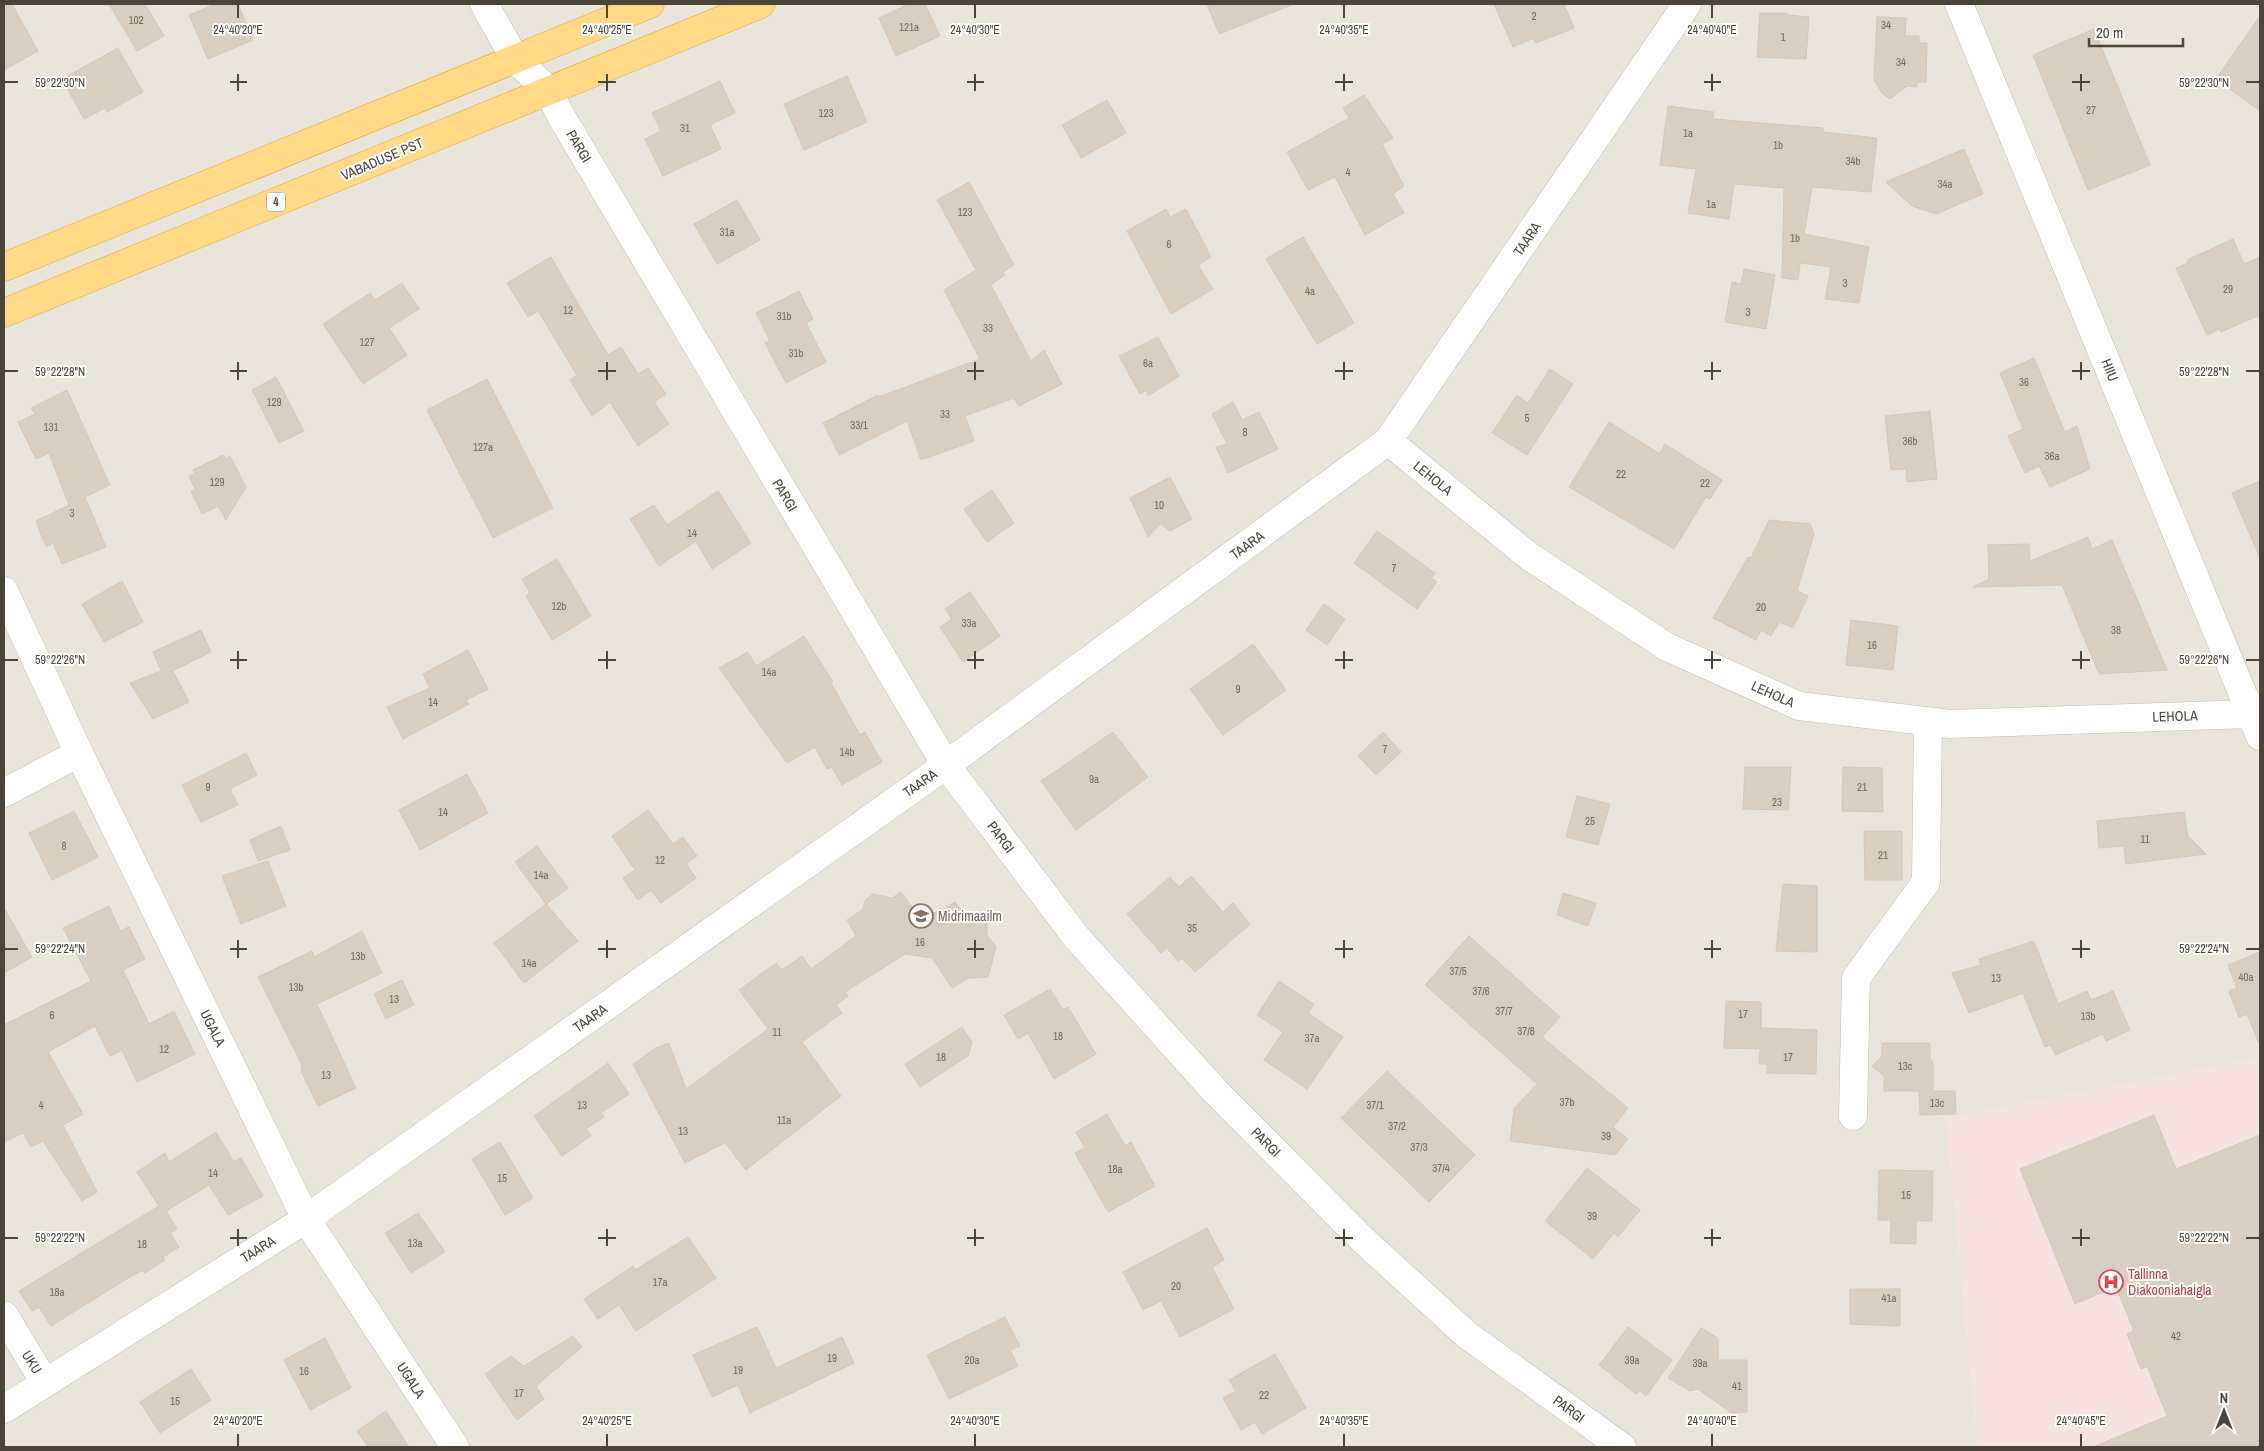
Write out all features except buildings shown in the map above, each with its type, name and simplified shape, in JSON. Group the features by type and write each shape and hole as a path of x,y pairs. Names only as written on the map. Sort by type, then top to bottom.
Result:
{"highway":[{"path":"4,267 650,4"},
{"name":"VABADUSE PST","path":"4,313 761,4"}],"street":[{"path":"484,4 515,58"},
{"name":"TAARA","path":"4,1409 306,1219 946,765 1388,441 1687,4"},
{"name":"HIIU","path":"1959,4 2257,719"},
{"name":"PARGI","path":"515,58 548,90 561,116 946,765 1078,938 1222,1098 1363,1240 1468,1335 1622,1447"},
{"name":"LEHOLA","path":"1388,441 1530,556 1667,647 1799,706 1950,724 2257,719"},
{"name":"UGALA","path":"4,591 79,752 306,1219 455,1447"},
{"path":"1853,1116 1856,978 1926,882 1928,721"},
{"path":"4,793 79,752"},
{"name":"UKU","path":"4,1315 45,1383"}],"shaded area":[{"path":"4,4 2260,4 2260,1447 4,1447"},
{"name":"Tallinna Diakooniahaigla","path":"2260,1057 2260,1447 1977,1447 1946,1118"}],"place":[{"name":"Midrimaailm","path":"921,916"},
{"name":"Tallinna Diakooniahaigla","path":"2111,1282"}]}
